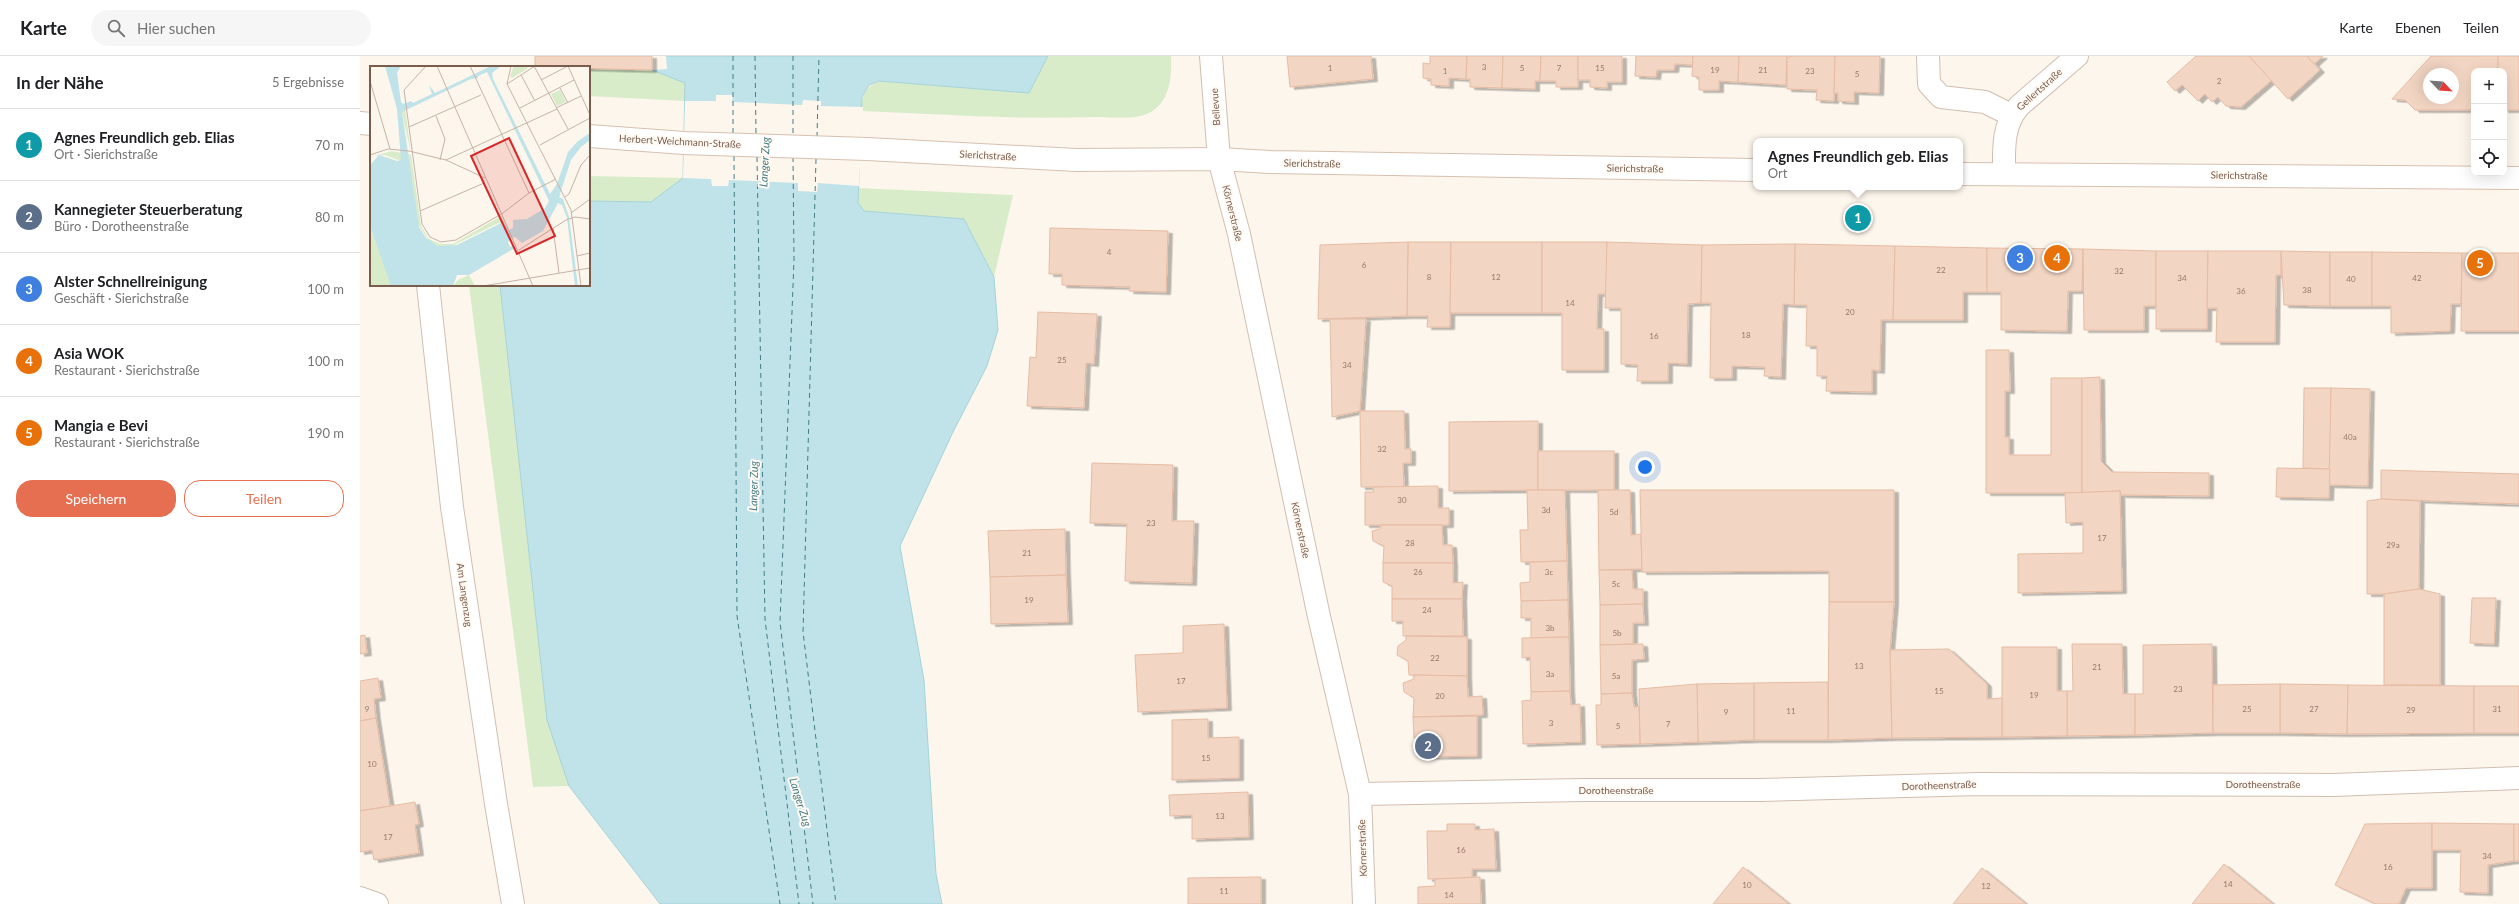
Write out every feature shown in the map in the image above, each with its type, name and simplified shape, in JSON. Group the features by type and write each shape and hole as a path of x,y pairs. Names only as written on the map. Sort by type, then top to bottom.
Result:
{"street":[{"name":"Bellevue","path":"1211,56 1219,159"},
{"path":"1928,56 1929,84 1941,97 1985,102 2011,115"},
{"name":"Gellertstraße","path":"2004,174 2004,142 2006,127 2011,115 2019,106 2077,56"},
{"path":"360,123 370,124"},
{"name":"Herbert-Weichmann-Straße","path":"590,136 684,143 867,148"},
{"name":"Sierichstraße","path":"867,148 1076,160 1219,159 1278,162 1753,170"},
{"name":"Körnerstraße","path":"1219,159 1239,234 1318,612 1360,794 1364,904"},
{"name":"Sierichstraße","path":"1963,174 2519,178"},
{"name":"Am Langenzug","path":"428,286 452,507 496,804 514,904"},
{"name":"Dorotheenstraße","path":"1360,794 1584,790 1761,790 1979,784 2333,785 2519,778"},
{"path":"360,898 377,904"}],"green space":[{"path":"1048,56 1171,56 1170,81 1161,104 1147,114 1128,118 1007,117 861,111 863,96 867,89 879,81 1029,93"},
{"path":"590,69 652,70 685,82 685,101 590,96"},
{"path":"590,176 683,178 651,202 590,201"},
{"path":"857,188 1013,195 994,277 964,219 864,211 858,203"},
{"path":"469,286 500,286 547,720 569,786 533,787"}],"water":[{"name":"Langer Zug","path":"652,56 1048,56 1029,93 879,81 869,85 862,97 858,203 864,211 964,219 994,277 998,330 987,366 953,432 900,546 924,680 936,874 942,904 660,904 569,786 547,720 500,286 590,286 590,201 651,202 683,178 685,83 652,70"}],"pier":[{"path":"478,56 535,56 535,66 479,66"},
{"path":"652,56 666,56 667,69 652,70"},
{"path":"716,95 733,95 732,102 802,105 803,100 821,101 821,106 863,107 859,186 818,183 817,192 798,191 798,183 729,180 728,186 712,186 711,179 683,178 685,101 716,101"}],"building":[{"path":"535,56 652,56 652,70 590,68 590,66 535,66"},
{"path":"1287,56 1371,56 1373,79 1290,87"},
{"path":"1430,56 1467,56 1466,79 1449,78 1449,86 1431,85 1431,79 1423,78 1423,63 1430,64"},
{"path":"1467,56 1503,56 1502,88 1470,87 1470,79 1466,79"},
{"path":"1503,56 1541,56 1540,81 1535,81 1535,89 1502,88"},
{"path":"1541,56 1578,56 1578,87 1556,87 1556,81 1540,81"},
{"path":"1578,56 1622,56 1622,82 1607,82 1607,88 1590,87 1590,80 1578,80"},
{"path":"1636,56 1693,56 1693,65 1675,64 1674,70 1657,70 1656,77 1635,76"},
{"path":"1693,56 1739,56 1738,82 1719,81 1719,90 1699,90 1699,77 1692,76"},
{"path":"1739,56 1787,56 1786,85 1738,82"},
{"path":"1835,56 1834,101 1816,100 1817,90 1787,89 1787,57"},
{"path":"1835,56 1880,56 1879,93 1854,92 1854,102 1838,101 1838,93 1834,93"},
{"path":"2196,56 2249,56 2272,80 2241,107 2226,106 2218,97 2212,102 2205,94 2198,101 2182,85 2175,91 2167,82"},
{"path":"2249,56 2307,56 2320,70 2288,99"},
{"path":"2307,56 2323,56 2314,64"},
{"path":"2431,56 2498,56 2498,68 2471,68 2471,110 2415,110 2405,100 2392,99"},
{"path":"2498,56 2519,56 2519,110 2507,110 2507,68 2498,68"},
{"path":"1050,228 1168,231 1166,292 1129,291 1130,287 1062,285 1062,274 1049,274"},
{"path":"1408,242 1451,242 1450,327 1427,327 1428,316 1407,316"},
{"path":"1408,242 1407,316 1318,319 1320,245"},
{"path":"1451,242 1542,242 1542,313 1450,313"},
{"path":"1542,242 1607,242 1607,294 1598,294 1597,329 1604,329 1604,370 1562,370 1562,313 1542,313"},
{"path":"1607,242 1702,245 1701,303 1688,304 1687,364 1668,363 1668,381 1637,381 1638,365 1621,364 1621,308 1605,308"},
{"path":"1795,244 1895,246 1893,320 1881,320 1880,371 1872,370 1872,392 1826,391 1827,376 1817,376 1817,346 1806,346 1807,305 1794,305"},
{"path":"1795,244 1794,305 1783,304 1781,377 1764,376 1765,367 1732,366 1732,378 1710,378 1711,303 1701,303 1702,245"},
{"path":"1895,246 1987,248 1987,292 1963,292 1963,320 1893,320"},
{"path":"1987,248 2083,249 2082,291 2068,291 2067,331 2001,330 2001,292 1987,292"},
{"path":"2083,249 2156,251 2156,306 2144,306 2144,330 2084,330"},
{"path":"2156,251 2208,251 2207,329 2156,329"},
{"path":"2208,251 2281,251 2281,275 2276,275 2275,342 2216,342 2217,308 2207,308"},
{"path":"2281,251 2330,252 2330,306 2284,305"},
{"path":"2330,252 2372,252 2372,306 2330,306"},
{"path":"2372,252 2462,253 2461,304 2451,304 2450,331 2391,333 2391,306 2372,306"},
{"path":"2462,253 2519,253 2519,331 2461,331"},
{"path":"1038,312 1097,314 1094,364 1086,363 1084,408 1027,406 1030,357 1036,358"},
{"path":"1330,319 1366,319 1360,411 1332,417"},
{"path":"1986,350 2009,350 2010,391 2005,391 2005,437 2009,437 2009,455 2051,455 2051,378 2082,378 2082,493 1986,493"},
{"path":"2100,377 2101,461 2112,472 2209,473 2209,496 2121,495 2120,491 2082,493 2082,378"},
{"path":"2304,388 2331,388 2330,469 2303,468"},
{"path":"2331,388 2370,389 2368,486 2329,485"},
{"path":"1360,411 1404,411 1405,449 1411,449 1411,463 1403,463 1404,487 1361,487"},
{"path":"1538,421 1538,490 1449,491 1449,422"},
{"path":"1538,451 1614,451 1614,490 1538,490"},
{"path":"1092,463 1173,465 1172,521 1194,521 1192,583 1125,581 1127,524 1090,523"},
{"path":"2277,468 2330,469 2329,498 2276,497"},
{"path":"2381,470 2519,474 2519,504 2381,499"},
{"path":"1438,486 1438,508 1449,508 1449,525 1365,525 1365,492 1374,492 1373,487"},
{"path":"1527,490 1565,490 1567,561 1521,562 1520,530 1528,530"},
{"path":"1598,490 1630,490 1631,535 1641,534 1642,569 1599,570"},
{"path":"1640,490 1894,490 1894,602 1829,602 1829,571 1642,572"},
{"path":"2120,491 2122,591 2018,593 2018,554 2083,553 2083,522 2066,523 2065,493"},
{"path":"2381,499 2420,501 2419,589 2384,594 2367,594 2367,501"},
{"path":"1381,525 1442,525 1443,545 1452,545 1453,563 1383,563 1384,546 1373,541 1372,531 1380,529"},
{"path":"1065,529 1066,575 990,577 988,531"},
{"path":"1567,561 1568,600 1521,601 1520,583 1530,582 1530,562"},
{"path":"1383,563 1453,563 1453,583 1463,582 1462,599 1392,599 1392,586 1383,582"},
{"path":"1599,570 1632,570 1633,589 1643,589 1643,604 1600,605"},
{"path":"1066,575 1068,622 991,624 990,577"},
{"path":"2419,589 2440,594 2440,685 2384,685 2384,594"},
{"path":"2472,598 2496,598 2494,644 2470,643"},
{"path":"1392,599 1462,599 1463,636 1403,636 1403,621 1392,621"},
{"path":"1568,600 1569,637 1531,638 1531,618 1521,618 1521,601"},
{"path":"1829,602 1894,602 1890,650 1892,738 1828,740"},
{"path":"1643,604 1644,623 1633,623 1633,644 1600,645 1600,605"},
{"path":"1224,624 1227,708 1138,712 1135,655 1183,653 1183,626"},
{"path":"365,635 367,653 360,654 360,636"},
{"path":"1406,636 1467,637 1467,676 1409,675 1408,661 1397,655 1398,646 1406,640"},
{"path":"1569,637 1570,691 1531,692 1530,657 1522,658 1522,638"},
{"path":"1643,644 1644,659 1632,660 1632,693 1601,694 1600,645"},
{"path":"2072,644 2122,644 2123,694 2135,694 2135,735 2067,736 2067,691 2073,691"},
{"path":"2212,644 2213,733 2135,735 2135,694 2143,694 2143,645"},
{"path":"2002,647 2057,647 2057,691 2067,691 2067,736 2002,737"},
{"path":"1949,649 1987,684 1987,699 2002,698 2002,737 1892,738 1890,650"},
{"path":"1414,675 1467,676 1468,697 1482,696 1483,715 1413,717 1414,698 1404,692 1403,683 1414,679"},
{"path":"378,678 381,698 374,699 376,718 360,721 360,681"},
{"path":"1828,682 1828,740 1754,740 1754,683"},
{"path":"1754,683 1754,740 1698,742 1697,684"},
{"path":"1697,684 1698,742 1640,744 1639,689"},
{"path":"2280,684 2348,685 2347,734 2280,733"},
{"path":"2280,684 2280,733 2213,733 2213,685"},
{"path":"2348,685 2474,686 2474,733 2347,734"},
{"path":"2474,686 2519,686 2519,733 2474,733"},
{"path":"1570,691 1571,705 1580,704 1581,742 1523,744 1522,701 1531,700 1531,692"},
{"path":"1632,693 1634,707 1639,707 1640,744 1597,745 1596,705 1601,705 1601,694"},
{"path":"1477,716 1477,756 1423,757 1423,738 1414,738 1413,717"},
{"path":"376,718 390,806 360,811 360,721"},
{"path":"1208,719 1208,738 1239,737 1239,778 1172,780 1172,720"},
{"path":"1248,792 1249,837 1192,839 1192,815 1170,816 1169,795"},
{"path":"415,802 419,824 415,825 419,853 374,860 372,850 360,852 360,811"},
{"path":"2432,823 2432,888 2406,888 2399,904 2376,904 2335,885 2365,824"},
{"path":"2432,823 2514,824 2514,861 2488,865 2488,893 2460,892 2461,850 2432,850"},
{"path":"1447,824 1475,824 1475,830 1494,829 1496,869 1472,869 1472,878 1428,879 1427,831 1447,831"},
{"path":"2514,824 2519,824 2519,861 2514,861"},
{"path":"2224,864 2273,904 2192,904"},
{"path":"1743,867 1789,904 1713,904"},
{"path":"1982,868 2026,904 1953,904"},
{"path":"1261,877 1261,904 1188,904 1188,878"},
{"path":"1480,877 1481,904 1418,904 1418,887 1435,886 1435,879"}],"ferry route":[{"path":"733,56 733,135"},
{"path":"755,56 756,135"},
{"path":"793,56 793,135"},
{"path":"817,137 819,56"},
{"path":"734,156 737,616 780,904"},
{"path":"757,157 765,619 799,904"},
{"path":"793,157 794,260 780,622 813,904"},
{"path":"816,159 803,632 836,904"}],"place":[{"name":"Agnes Freundlich geb. Elias","path":"1858,218"},
{"name":"Alster Schnellreinigung","path":"2020,258"},
{"name":"Asia WOK","path":"2057,258"},
{"name":"Mangia e Bevi","path":"2480,263"},
{"name":"Kannegieter Steuerberatung","path":"1428,746"}]}
